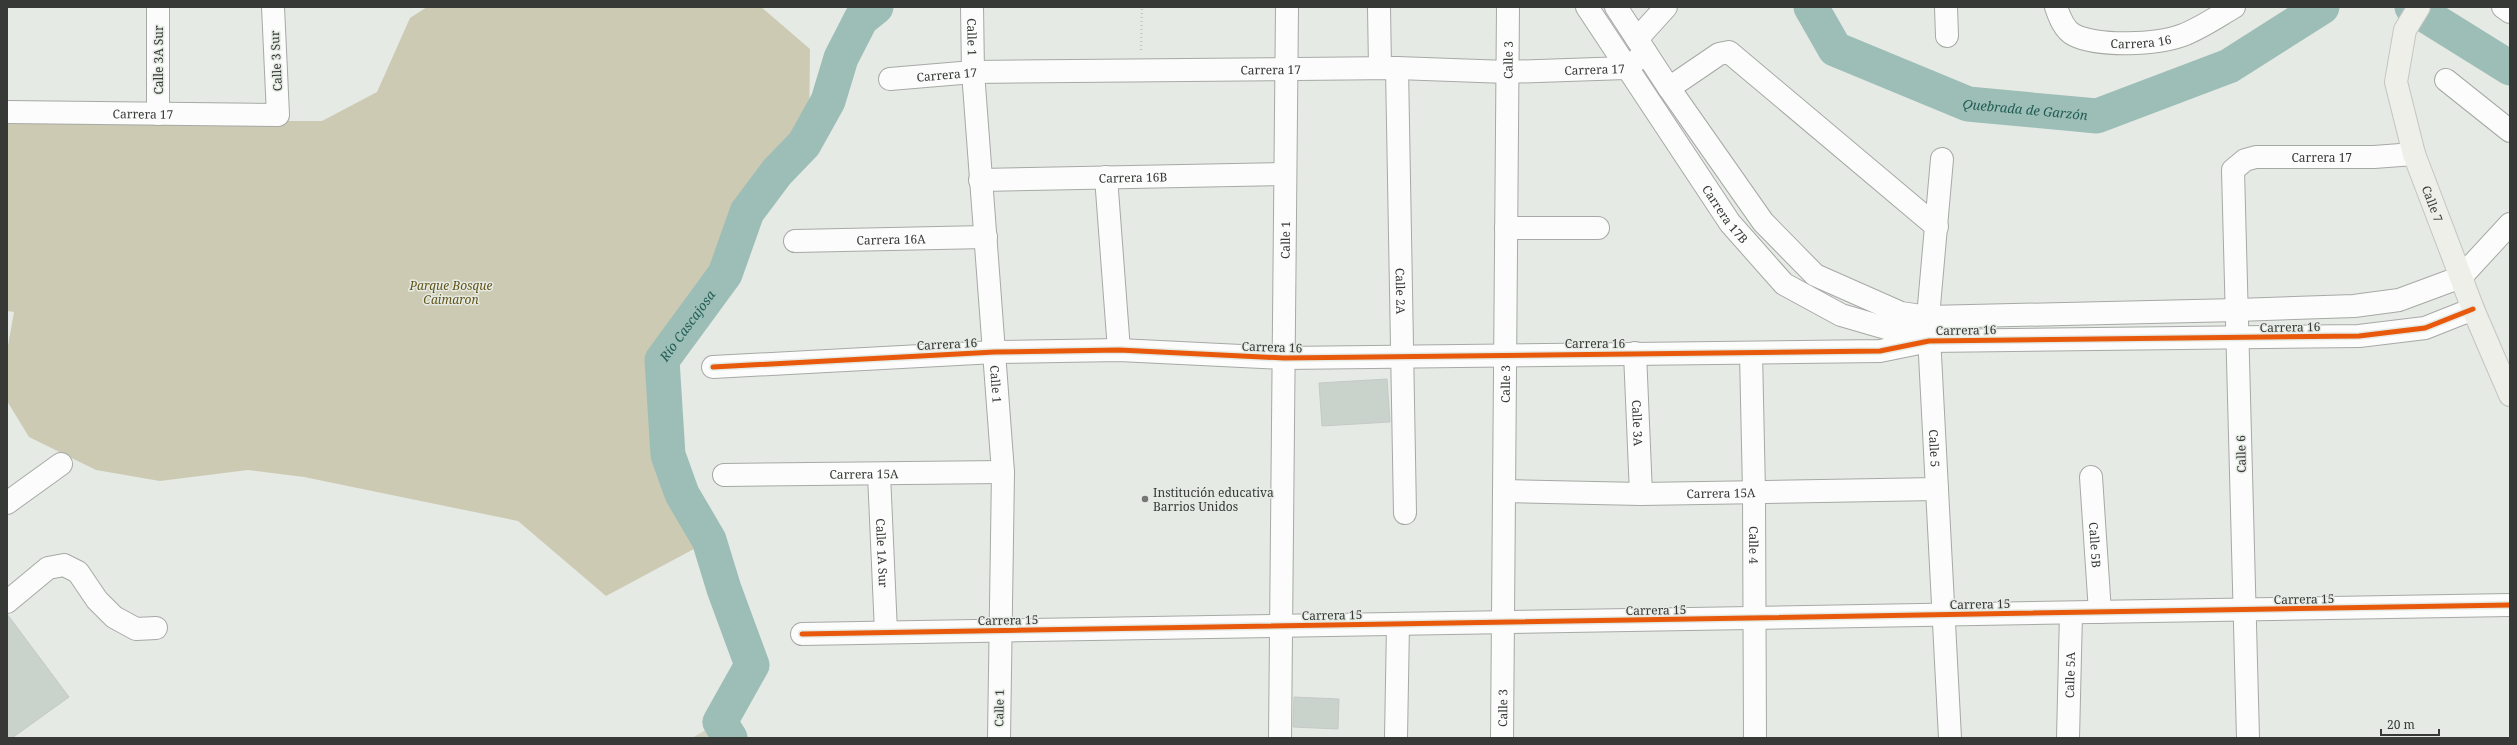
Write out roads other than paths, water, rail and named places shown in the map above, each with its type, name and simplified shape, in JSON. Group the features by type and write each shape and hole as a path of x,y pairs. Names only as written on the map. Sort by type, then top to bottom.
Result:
{"main road":[{"name":"Calle 7","path":"2419,7 2405,30 2396,82 2414,154 2473,309 2510,395"}],"street":[{"name":"Calle 3A Sur","path":"158,7 158,114"},
{"name":"Calle 3 Sur","path":"273,7 278,115"},
{"name":"Calle 1","path":"972,7 973,72 980,180 986,237 1003,472 999,738"},
{"name":"Calle 1","path":"1280,738 1287,7"},
{"name":"Calle 2A","path":"1378,7 1389,68 1398,210 1403,357 1405,513"},
{"name":"Calle 3","path":"1502,738 1508,7"},
{"name":"Carrera 17B","path":"1587,7 1730,224 1784,284 1840,316 1929,341"},
{"name":"Carrera 17B","path":"1616,7 1668,88 1763,222 1815,275 1901,312 1928,317"},
{"path":"1641,46 1666,7"},
{"path":"1946,7 1947,36"},
{"name":"Carrera 16","path":"2056,7 2061,20 2073,34 2096,41 2127,42 2155,41 2181,36 2202,27 2234,7"},
{"path":"2503,7 2510,12"},
{"name":"Carrera 17","path":"890,79 973,72 1140,72 1389,68 1507,72 1626,68 1641,46"},
{"path":"1668,88 1719,54 1729,52 1937,227"},
{"path":"2446,80 2510,131"},
{"name":"Carrera 17","path":"7,112 278,115"},
{"name":"Carrera 17","path":"2233,170 2245,160 2256,157 2374,157 2414,154"},
{"name":"Calle 5","path":"1942,159 1928,317 1950,738"},
{"name":"Calle 6","path":"2233,170 2248,738"},
{"name":"Carrera 16B","path":"980,180 1285,174"},
{"path":"1106,177 1119,350"},
{"path":"2461,277 2510,224"},
{"path":"1506,228 1598,228"},
{"name":"Carrera 16A","path":"795,241 986,237"},
{"name":"Carrera 16","path":"1928,317 2354,306 2399,300 2461,277"},
{"name":"Carrera 16","path":"713,367 995,352 1119,350 1284,358 1403,357 1505,354 1880,351 1929,341 2360,336 2425,328 2473,309"},
{"name":"Calle 4","path":"1751,352 1754,492 1755,738"},
{"name":"Calle 3A","path":"1635,353 1641,494"},
{"path":"7,503 61,464"},
{"name":"Carrera 15A","path":"724,475 1003,472"},
{"name":"Calle 1A Sur","path":"879,474 886,632"},
{"name":"Calle 5B","path":"2091,477 2100,612"},
{"name":"Carrera 15A","path":"1504,491 1641,494 1937,489"},
{"path":"7,602 48,568 64,565 78,572 97,600 114,617 136,629 156,628"},
{"name":"Carrera 15","path":"802,634 2510,605"},
{"name":"Calle 5A","path":"2068,738 2071,613"},
{"path":"1396,738 1398,624"}],"waterway":[{"name":"Río Cascajosa","path":"730,738 720,722 752,665 724,589 709,540 682,494 668,455 662,360 725,274 747,212 777,172 804,144 828,101 841,58 861,19 876,7"},
{"name":"Quebrada de Garzón","path":"1811,7 1835,49 1968,104 2097,116 2229,66 2322,7"},
{"name":"Quebrada de Garzón","path":"2412,7 2510,68"}],"place":[{"name":"Institución educativa Barrios Unidos","path":"1145,499"}],"park label":[{"name":"Parque Bosque Caimaron","path":"451,292"}]}
